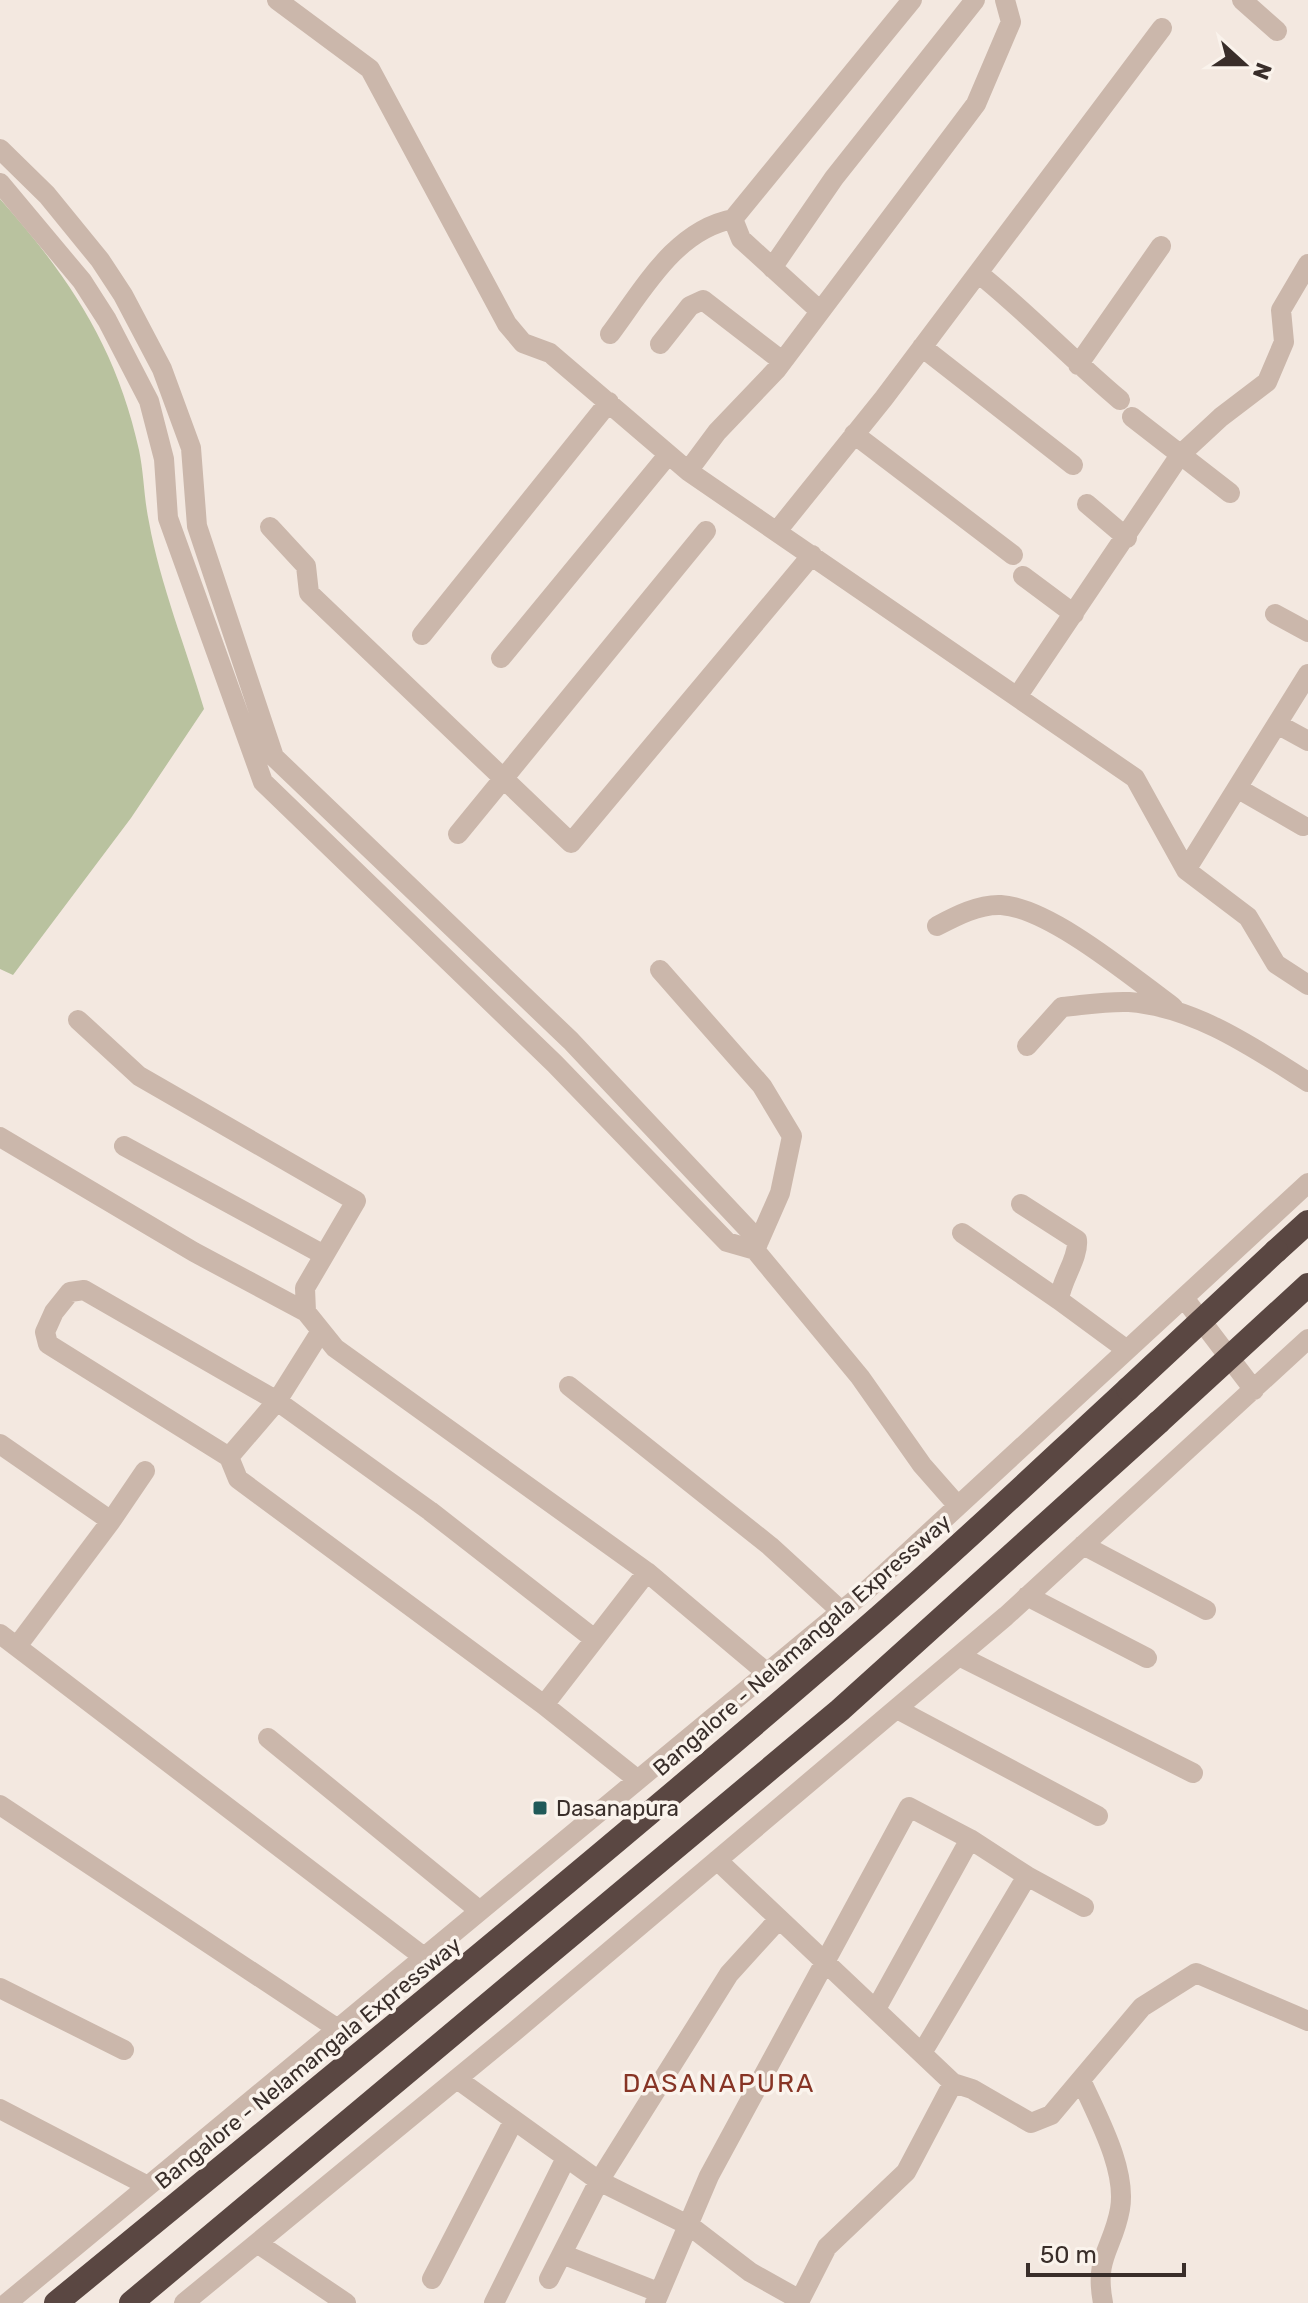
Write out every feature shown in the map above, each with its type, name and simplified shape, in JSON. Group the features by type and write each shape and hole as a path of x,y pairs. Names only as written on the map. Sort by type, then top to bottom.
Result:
{"highway":[{"name":"Bangalore - Nelamangala Expressway","path":"56,2303 537,1909 860,1634 1308,1222"},
{"path":"131,2303 910,1650 1308,1285"}],"street":[{"path":"277,0 370,69 398,116 507,324 523,343 550,353 688,471 1135,778 1186,870 1248,917 1276,964 1308,985"},
{"path":"610,334 675,248 711,223 733,219 912,0"},
{"path":"772,268 834,178 975,0"},
{"path":"688,471 717,432 782,361 976,104 1011,22 1005,0"},
{"path":"1242,0 1277,31"},
{"path":"777,531 922,347 1162,28"},
{"path":"0,149 47,195 100,260 130,307 162,369 191,448 197,526 274,757 571,1041 757,1246 860,1377 922,1465 958,1506"},
{"path":"0,183 82,281 115,333 149,401 164,459 168,518 263,782 555,1064 727,1242 757,1246"},
{"path":"733,219 741,239 820,311"},
{"path":"1078,365 1161,246"},
{"path":"1017,697 1127,538 1180,455 1221,417 1267,382 1284,342 1281,310 1308,264"},
{"path":"978,273 1027,312 1078,365 1120,400"},
{"path":"660,344 690,306 703,300 782,361"},
{"path":"922,347 1073,465"},
{"path":"422,635 609,402"},
{"path":"1132,417 1230,493"},
{"path":"854,434 1013,555"},
{"path":"501,658 668,455"},
{"path":"1087,504 1127,538"},
{"path":"270,527 306,566 309,593 571,843 812,555"},
{"path":"458,834 706,531"},
{"path":"1023,576 1074,614"},
{"path":"1275,614 1308,632"},
{"path":"1186,870 1308,674"},
{"path":"1277,724 1308,741"},
{"path":"1237,788 1303,826"},
{"path":"937,926 963,912 998,905 1030,910 1183,1014 1249,1045 1308,1082"},
{"path":"660,970 762,1086 792,1136 780,1193 757,1246"},
{"path":"1027,1046 1062,1007 1131,1002 1183,1014"},
{"path":"78,1020 139,1076 356,1201 305,1288 306,1312"},
{"path":"0,1137 194,1252 306,1312 335,1348 647,1572 767,1673"},
{"path":"124,1146 324,1255"},
{"path":"7,2303 841,1611 1308,1183"},
{"path":"1021,1204 1060,1226 1077,1240 1078,1250 1061,1282 1059,1300"},
{"path":"962,1233 1127,1350"},
{"path":"593,1638 430,1511 277,1401 84,1290 70,1292 45,1332 48,1344 229,1457 238,1479 544,1705 638,1780"},
{"path":"1184,1298 1254,1390"},
{"path":"229,1457 277,1401 321,1331"},
{"path":"184,2303 457,2079 959,1656 1308,1339"},
{"path":"569,1386 770,1546 841,1611"},
{"path":"0,1444 111,1521"},
{"path":"18,1645 145,1471"},
{"path":"1083,1545 1206,1610"},
{"path":"544,1705 647,1572"},
{"path":"1027,1596 1147,1658"},
{"path":"0,1634 18,1645 166,1764 425,1958"},
{"path":"959,1656 1193,1773"},
{"path":"897,1709 1098,1816"},
{"path":"268,1738 480,1911"},
{"path":"0,1805 338,2029"},
{"path":"562,2254 656,2298 690,2226 709,2176 909,1807 970,1839 1027,1876 1084,1907"},
{"path":"876,2009 970,1839"},
{"path":"717,1860 953,2083 972,2089 1031,2123 1051,2115 1142,2007 1196,1973 1308,2021"},
{"path":"922,2053 1027,1876"},
{"path":"549,2279 599,2181 729,1974 779,1919"},
{"path":"0,1988 124,2050"},
{"path":"457,2079 599,2181 690,2226 750,2272 799,2302 827,2247 906,2172 953,2083"},
{"path":"1081,2080 1115,2157 1120,2207 1098,2276 1103,2303"},
{"path":"0,2109 148,2186"},
{"path":"432,2279 514,2120"},
{"path":"494,2303 566,2158"},
{"path":"257,2243 346,2303"}],"green space":[{"path":"0,199 68,285 87,315 118,378 139,450 147,513 160,569 204,709 131,818 13,975 0,969"}],"place":[{"name":"Dasanapura","path":"540,1808"}],"district":[{"name":"DASANAPURA","path":"719,2083"}]}
